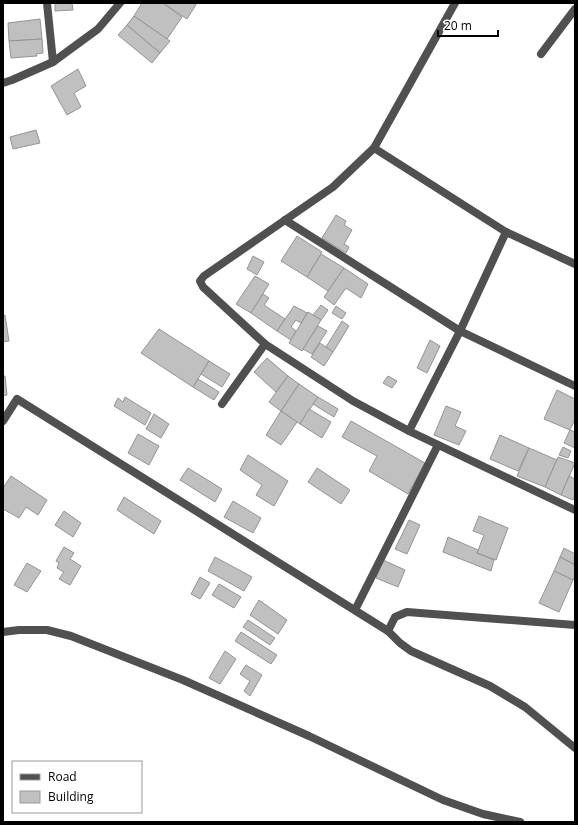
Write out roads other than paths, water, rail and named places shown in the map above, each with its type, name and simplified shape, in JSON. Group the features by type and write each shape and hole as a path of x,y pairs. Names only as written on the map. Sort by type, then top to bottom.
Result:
{"street":[{"path":"47,3 53,62"},
{"path":"3,83 53,62 98,29 120,3"},
{"path":"455,3 374,148 333,187 204,276 200,281 203,287 265,344 353,401 409,431 575,510"},
{"path":"540,54 575,9"},
{"path":"374,148 506,232 575,264"},
{"path":"285,220 460,331 575,386"},
{"path":"409,431 460,331 506,232"},
{"path":"222,404 265,344"},
{"path":"3,421 17,399 388,630 400,643 411,651 490,686 525,707 575,748"},
{"path":"355,610 438,445"},
{"path":"388,630 395,617 407,612 575,625"},
{"path":"3,632 19,630 47,630 71,636 211,692 309,736 443,800 483,814 520,822"}]}
